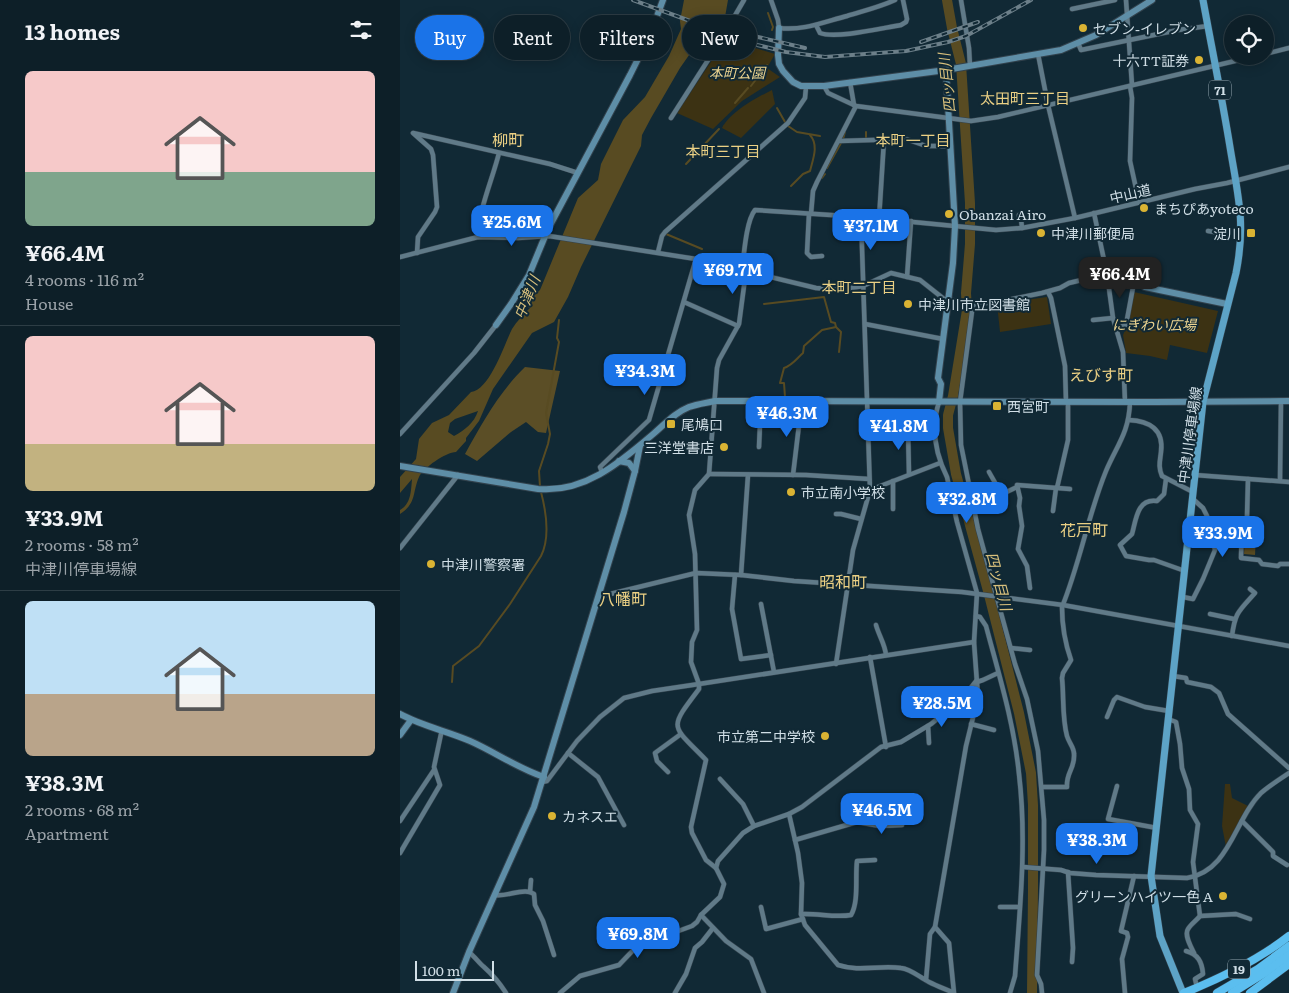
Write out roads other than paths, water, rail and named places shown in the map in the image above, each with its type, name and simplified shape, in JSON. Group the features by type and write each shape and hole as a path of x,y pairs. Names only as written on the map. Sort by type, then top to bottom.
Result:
{"highway":[{"name":"19","path":"1183,993 1247,964 1289,936"},
{"name":"19","path":"1217,993 1258,969 1289,946"},
{"name":"19","path":"1232,993 1289,955"},
{"name":"19","path":"1250,993 1289,964"}],"main road":[{"name":"中津川停車場線","path":"1183,993 1160,936 1151,876 1204,402 1236,273 1242,236 1242,214 1237,181 1203,0"}],"street":[{"path":"400,434 474,353 524,285 578,173 650,35 663,0"},
{"path":"671,118 744,0"},
{"path":"771,0 778,20 779,64 794,82 806,87 949,69 1061,50 1096,35 1152,0"},
{"path":"779,28 796,29 816,25 873,9 895,0"},
{"path":"816,25 820,33 832,34 862,32 904,24 907,19 903,0"},
{"path":"961,0 969,48 968,66"},
{"path":"1072,9 1115,0"},
{"path":"1126,0 1132,98 1130,161 1139,202"},
{"path":"1078,43 1081,50 1178,30 1208,26"},
{"path":"1274,52 1289,48"},
{"path":"1038,54 1075,218"},
{"path":"824,86 828,93 855,105 971,121 998,118 1131,85 1224,65"},
{"path":"926,980 930,934 936,927 966,746 978,697 974,642 977,593 957,522 947,477 940,463 935,445 935,416 941,402 942,384 938,378 942,340 958,227 951,146 953,119 949,69"},
{"path":"822,256 811,257 807,253 813,191 855,105 850,82"},
{"path":"658,252 662,236 665,232 788,124 805,98 806,87"},
{"path":"417,253 418,237 437,207 433,155 431,149 413,133 550,164 578,173"},
{"path":"839,141 906,139 926,146 951,146"},
{"path":"879,219 884,140"},
{"path":"478,237 481,210 492,181 499,153"},
{"name":"中山道","path":"958,227 996,230 1022,228 1075,218 1237,181 1289,167"},
{"path":"560,993 580,976 619,964 639,944 692,926 720,897 724,888 716,868 706,860 692,833 691,827 706,760 681,734 677,728 677,721 699,689 691,662 692,642 696,630 696,573 689,515 695,490 709,474 719,360 738,326 753,212 755,210 861,216 958,227"},
{"path":"1042,787 1067,787 1066,777 1074,765 1074,752 1067,738 1064,707 1063,673 1071,660 1065,642 1062,616 1063,604 1106,471 1125,434 1129,420 1123,352 1113,318 1107,274 1094,213"},
{"path":"1021,214 1019,214 1019,219 1021,219 1022,228"},
{"path":"836,664 853,550 870,490 861,216"},
{"path":"907,277 911,221"},
{"path":"1208,232 1242,236"},
{"path":"400,257 478,237 518,238 547,236 696,259 816,288 841,290 863,286 891,274 920,280 940,297 948,300 972,304 998,302 1048,292 1069,283 1113,273 1133,280 1145,287 1227,304"},
{"path":"602,472 600,467 649,420 696,259"},
{"path":"1117,328 1126,325 1134,282"},
{"path":"1048,292 1066,366 1068,440 1056,488 1053,512"},
{"path":"684,302 738,326"},
{"path":"972,304 958,402 961,445 978,528 1011,648 1028,699 1038,751 1044,820 1044,868 1037,974 1042,993"},
{"path":"1093,320 1113,318"},
{"path":"865,324 942,340"},
{"path":"400,466 538,489 557,490 592,479 640,446 674,416 688,408 715,401 1289,401"},
{"path":"1280,480 1281,401"},
{"path":"759,447 761,402"},
{"path":"793,475 799,425 799,402"},
{"path":"1129,420 1142,420 1158,432 1161,445 1160,470 1162,476 1176,482 1193,496 1207,516 1214,550 1193,599 1183,597"},
{"path":"908,428 909,474"},
{"path":"453,993 534,807 599,594 635,471 640,446"},
{"path":"618,462 629,463 635,471"},
{"path":"870,490 940,463"},
{"path":"989,472 1002,495"},
{"path":"709,474 793,475 870,479"},
{"path":"400,548 454,475"},
{"path":"741,576 748,475"},
{"path":"1196,475 1289,482"},
{"path":"1166,479 1164,494 1157,501 1149,500 1145,502 1134,521 1132,534 1120,545 1126,556 1154,560 1185,571"},
{"path":"1248,479 1247,517 1242,522 1241,558 1259,560 1262,564 1278,566 1280,564 1289,564"},
{"path":"893,481 893,509"},
{"path":"990,500 1017,488 1017,485 1070,489"},
{"path":"1017,488 1020,498 1019,506 1022,526 1018,549 1027,566 1030,588"},
{"path":"836,514 861,519"},
{"path":"599,594 606,595 696,573 977,593 1063,604 1289,646"},
{"path":"735,575 732,609 741,660 771,655"},
{"path":"1232,636 1234,619 1237,613 1255,594 1250,589"},
{"path":"761,604 774,672"},
{"path":"1210,614 1234,619"},
{"path":"976,616 980,617 986,626 1009,713 1019,775 1024,853 1015,976 1010,993"},
{"path":"876,624 880,641 885,645 886,655"},
{"path":"400,714 411,720 471,741 547,781 577,741 600,717 624,698 774,672 974,642"},
{"path":"1011,648 1030,650"},
{"path":"870,658 886,747"},
{"path":"716,868 718,861 743,833 754,826 789,814 813,800 832,783 881,747 901,742 928,726 962,699 977,681 998,673"},
{"path":"1173,676 1186,678 1187,682 1212,687 1218,693 1228,714 1289,768"},
{"path":"1107,717 1114,700 1118,697 1145,706 1169,711"},
{"path":"400,736 411,720"},
{"path":"1168,720 1176,722 1182,768 1189,789 1190,810 1198,824 1193,862 1200,916 1196,923 1187,929 1186,934 1194,953 1202,965 1203,974 1194,979 1198,987"},
{"path":"971,724 994,730"},
{"path":"928,726 929,743"},
{"path":"400,853 439,790 440,783 434,770 434,764 441,734"},
{"path":"668,772 656,760 655,753 681,734"},
{"path":"568,754 598,777 624,825"},
{"path":"400,821 434,770"},
{"path":"1023,867 1134,876 1186,878 1194,876 1216,862 1227,849 1260,794 1289,773"},
{"path":"720,779 743,804 754,826"},
{"path":"1117,786 1108,820 1157,828"},
{"path":"795,840 857,822 880,826 902,825 902,799 891,798"},
{"path":"789,814 802,883 802,917 805,925 838,965 845,968 906,969 954,993 949,943 936,927"},
{"path":"1242,822 1273,852 1273,856 1287,865"},
{"path":"761,907 766,929 815,913 843,917 851,915 856,905 858,861 876,860"},
{"path":"1068,872 1073,948 1072,962"},
{"path":"1125,993 1122,959 1128,937 1127,933 1121,931 1134,876"},
{"path":"530,892 531,880"},
{"path":"495,895 500,896 526,891 534,894 536,905 554,955"},
{"path":"1000,907 1019,907"},
{"path":"1200,916 1236,914 1250,919"},
{"path":"701,915 734,948 751,959 764,993"},
{"path":"675,993 686,974 695,948 713,928"},
{"path":"1186,951 1194,953"},
{"path":"470,952 483,967 491,972 506,993"}],"waterway":[{"name":"四ッ目川","path":"947,0 961,64 970,203 967,310 953,396 948,415 948,428 956,474 1019,713 1031,773 1033,805 1032,993"},
{"path":"768,13 773,27 772,30"},
{"path":"751,86 767,65"},
{"path":"735,103 748,88"},
{"path":"777,108 785,122"},
{"path":"788,126 797,132 820,136"},
{"path":"686,164 719,129"},
{"path":"843,139 845,132"},
{"path":"866,132 866,139"},
{"path":"791,186 803,174 810,171 815,148 810,135"},
{"path":"827,168 841,143"},
{"path":"822,178 825,174"},
{"path":"666,234 702,249"},
{"path":"764,304 824,297 831,322 835,323 836,327 822,330 804,346 803,353 784,368 780,383 784,383 785,397"},
{"path":"540,487 539,471 550,434 546,413 559,342 557,338 559,320"},
{"path":"836,327 841,332 839,352"},
{"path":"452,682 453,666 479,646 510,604 541,556 546,541 546,516 541,492"}],"railway":[{"path":"633,0 753,44 786,52 825,57 906,51 948,42 966,36 1031,0"},
{"path":"921,42 978,22"},
{"path":"757,37 805,48"}],"place":[{"name":"セブン-イレブン","path":"1083,28"},
{"name":"十六TT証券","path":"1199,60"},
{"name":"まちぴあyoteco","path":"1144,208"},
{"name":"Obanzai Airo","path":"949,214"},
{"name":"中津川郵便局","path":"1041,233"},
{"name":"淀川","path":"1251,233"},
{"name":"中津川市立図書館","path":"908,304"},
{"name":"西宮町","path":"997,406"},
{"name":"尾鳩口","path":"671,424"},
{"name":"三洋堂書店","path":"724,447"},
{"name":"市立南小学校","path":"791,492"},
{"name":"中津川警察署","path":"431,564"},
{"name":"市立第二中学校","path":"825,736"},
{"name":"カネスエ","path":"552,816"},
{"name":"グリーンハイツ一色 A","path":"1223,896"}],"district":[{"name":"太田町三丁目","path":"1025,97"},
{"name":"柳町","path":"508,139"},
{"name":"本町一丁目","path":"913,139"},
{"name":"本町三丁目","path":"723,150"},
{"name":"本町二丁目","path":"859,286"},
{"name":"えびす町","path":"1101,374"},
{"name":"花戸町","path":"1084,529"},
{"name":"昭和町","path":"843,581"},
{"name":"八幡町","path":"623,598"}],"park label":[{"name":"本町公園","path":"737,72"},
{"name":"にぎわい広場","path":"1154,324"}],"water label":[{"name":"中津川","path":"526,297"}]}
